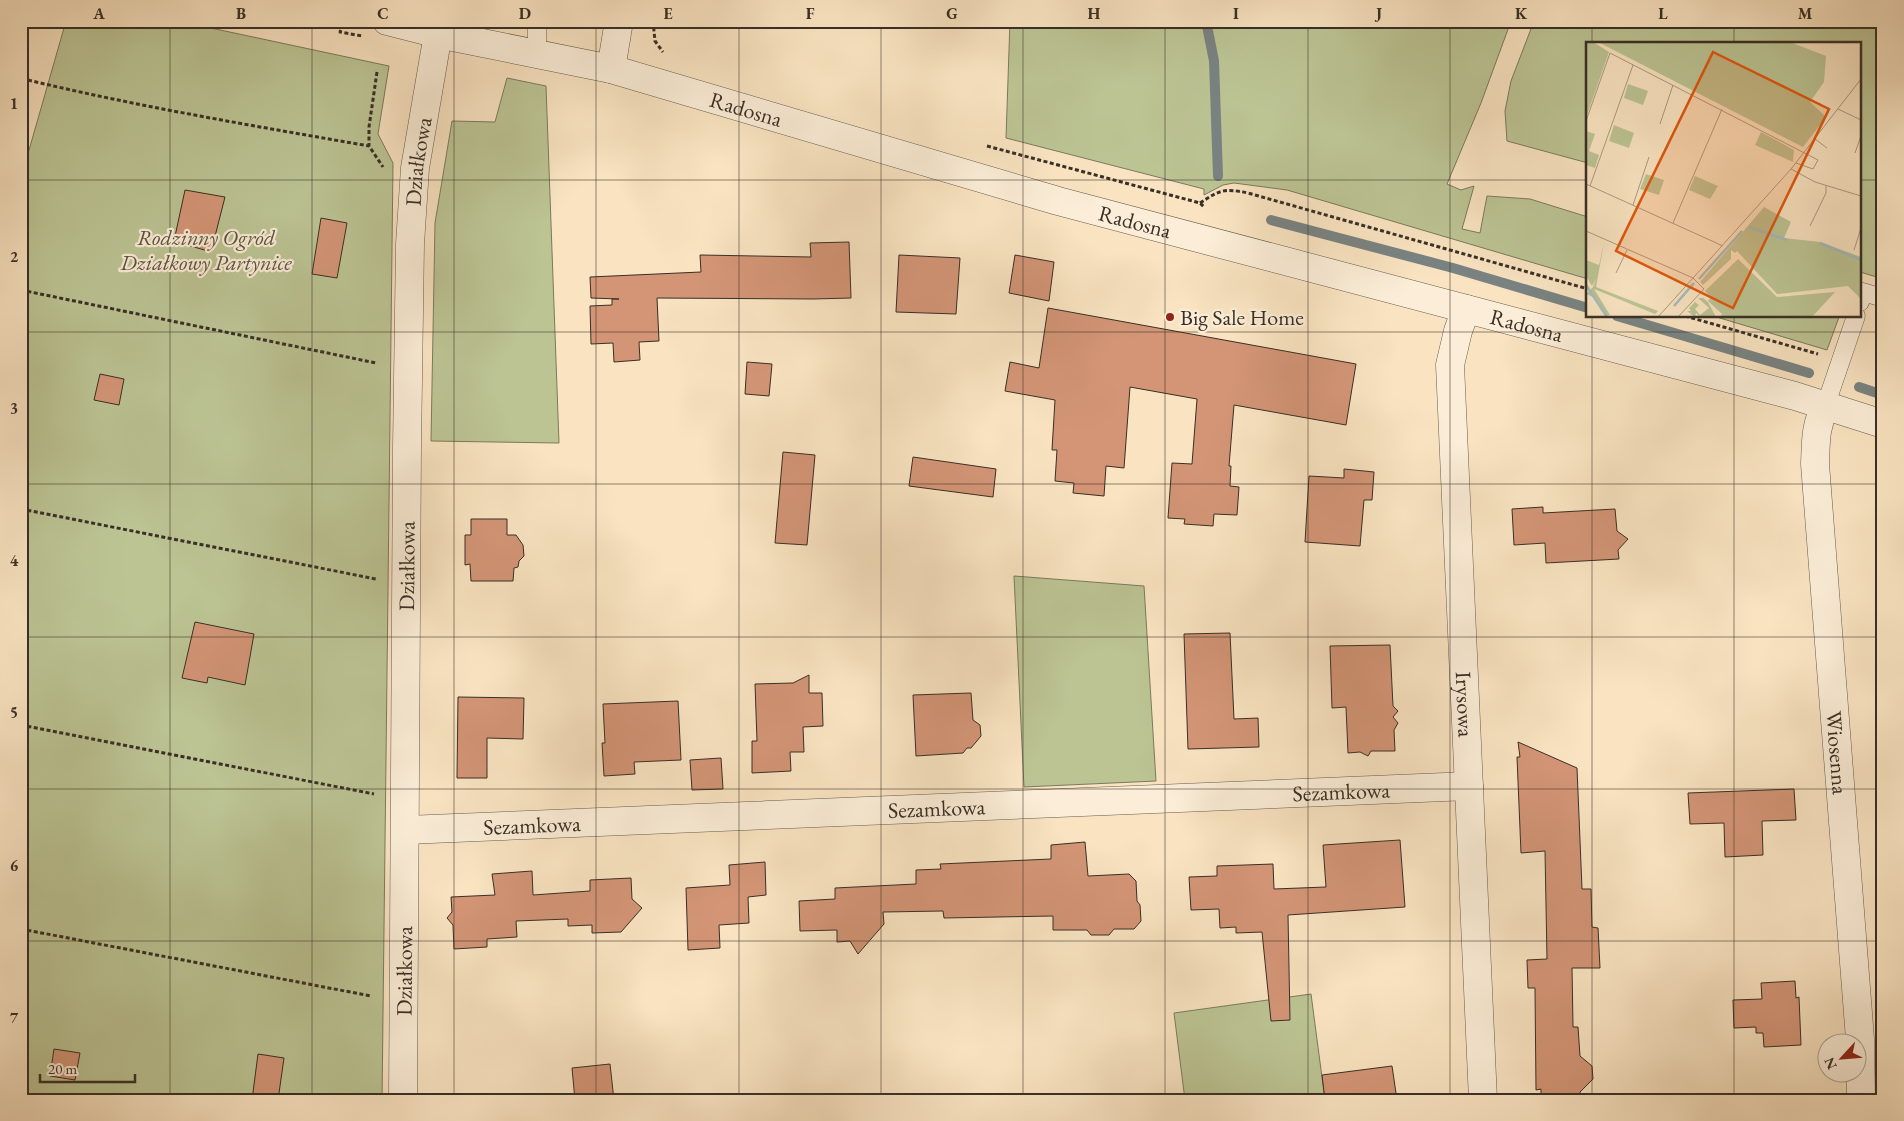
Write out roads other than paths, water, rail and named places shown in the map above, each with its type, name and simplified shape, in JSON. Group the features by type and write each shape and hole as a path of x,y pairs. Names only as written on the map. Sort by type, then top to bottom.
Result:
{"street":[{"name":"Radosna","path":"387,21 440,28 537,53 611,69 1058,201 1794,396 1883,424"},
{"path":"611,69 619,21"},
{"name":"Działkowa","path":"403,1100 410,244 415,168 440,28"},
{"name":"Irysowa","path":"1466,309 1458,331 1450,365 1483,1100"},
{"name":"Wiosenna","path":"1825,407 1816,430 1815,464 1871,1038 1861,1100"},
{"name":"Sezamkowa","path":"406,830 1469,786"}],"lane":[{"path":"537,21 537,53"},
{"path":"1862,295 1863,292 1883,298"},
{"path":"1825,407 1855,318"}],"waterway":[{"path":"1206,21 1214,61 1218,176"},
{"path":"1271,220 1453,268 1586,307"},
{"path":"1624,318 1809,373"},
{"path":"1859,387 1883,395"}],"place":[{"name":"Big Sale Home","path":"1170,317"}],"park label":[{"name":"Rodzinny Ogród Działkowy Partynice","path":"206,250"}]}
